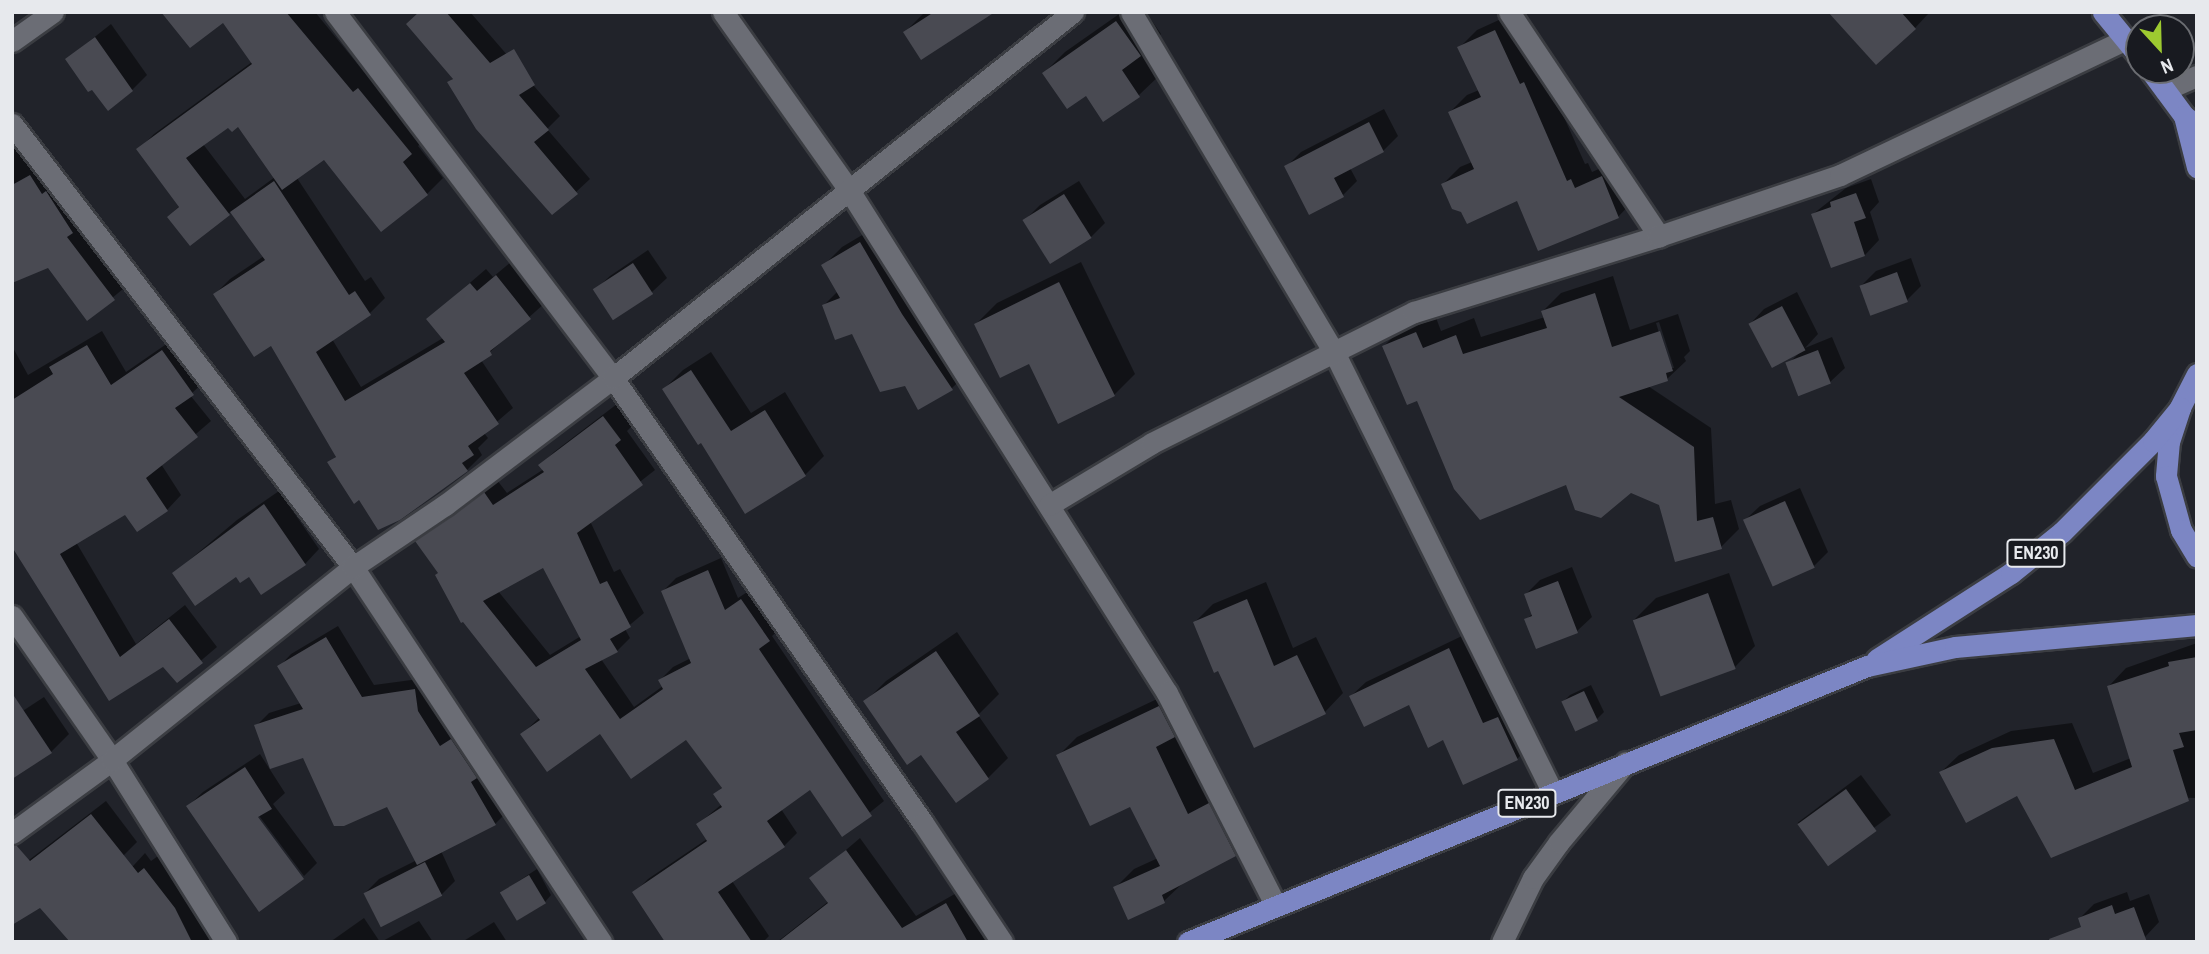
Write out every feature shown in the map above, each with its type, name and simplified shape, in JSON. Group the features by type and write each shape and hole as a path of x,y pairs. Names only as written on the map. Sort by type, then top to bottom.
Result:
{"main road":[{"path":"2103,12 2125,38"},
{"path":"2160,84 2190,120 2197,167"},
{"name":"EN230","path":"2197,374 2180,408 2169,441 2166,475 2180,530 2197,557"},
{"name":"EN230","path":"1867,666 2011,573 2062,532 2153,441 2180,408"},
{"name":"EN230","path":"1188,942 1867,666 1955,647 2197,625"}],"street":[{"path":"12,41 53,12"},
{"path":"335,12 613,378 915,812 1002,942"},
{"path":"723,12 849,190 1167,693 1276,906"},
{"path":"12,833 111,761 353,567 445,505 613,378 1073,12"},
{"path":"1131,12 1334,352 1552,792"},
{"path":"1509,12 1659,236"},
{"path":"1049,505 1152,443 1414,312 1659,236 1840,175 2125,39"},
{"path":"2165,90 2197,76"},
{"path":"12,124 353,567 601,942"},
{"path":"12,615 111,761 226,942"},
{"path":"1502,942 1533,878 1626,762"}],"building":[{"path":"161,12 286,12 353,92 358,88 412,154 403,162 428,195 381,232 324,160 282,190 238,127 232,132 228,128 186,158 230,215 190,246 167,217 179,207 136,149 252,64 223,23 190,48"},
{"path":"419,12 446,12 490,63 514,49 535,85 519,95 549,130 534,142 578,194 552,215 476,129 447,82 453,79 406,24"},
{"path":"934,12 995,12 921,60 903,32"},
{"path":"1828,12 1901,12 1916,29 1876,65"},
{"path":"1116,21 1141,56 1122,70 1140,97 1103,122 1086,96 1067,109 1042,73"},
{"path":"1495,30 1520,84 1524,82 1567,181 1571,179 1575,188 1602,176 1619,218 1538,251 1517,201 1467,224 1461,212 1452,209 1441,184 1474,169 1448,112 1481,97 1457,47"},
{"path":"95,37 133,91 108,111 92,90 88,92 65,59"},
{"path":"1369,122 1384,152 1334,178 1344,197 1309,215 1284,166"},
{"path":"30,175 42,194 46,191 73,233 67,237 115,300 87,321 48,268 12,283 12,185"},
{"path":"274,181 349,295 355,291 371,315 316,352 345,401 445,342 426,319 470,283 477,291 496,275 531,319 490,351 492,355 464,373 499,424 468,446 474,455 462,463 468,471 400,520 378,530 359,500 354,504 327,462 336,457 271,346 254,357 213,294 265,260 230,212"},
{"path":"1856,193 1866,218 1854,222 1865,256 1831,268 1811,214 1831,207 1830,202"},
{"path":"1064,194 1092,238 1050,264 1022,220"},
{"path":"860,242 902,314 953,390 918,410 905,386 880,392 852,334 835,340 822,305 840,298 821,265"},
{"path":"633,263 653,294 613,320 593,289"},
{"path":"1897,272 1908,302 1870,316 1859,286"},
{"path":"1059,282 1115,396 1058,424 1029,364 1000,378 974,324"},
{"path":"1595,293 1612,347 1660,331 1673,371 1666,373 1668,381 1619,397 1694,447 1697,521 1713,517 1722,549 1675,562 1659,505 1631,493 1601,518 1575,510 1566,485 1480,520 1454,489 1417,401 1407,405 1382,346 1416,332 1423,348 1456,335 1463,354 1547,328 1541,311"},
{"path":"1782,306 1805,350 1772,368 1748,324"},
{"path":"87,345 111,385 162,350 194,395 175,408 198,437 146,478 168,511 137,532 125,515 60,554 120,657 169,619 203,663 177,683 163,667 109,701 12,547 12,400 53,374 49,367"},
{"path":"1818,350 1831,384 1798,396 1785,363"},
{"path":"691,370 731,431 765,410 806,476 745,514 701,443 698,445 662,389"},
{"path":"603,416 621,440 615,445 643,485 577,533 600,584 607,581 631,627 610,639 618,652 585,669 620,719 663,689 658,680 691,663 661,591 708,570 725,610 741,599 770,641 759,649 872,816 842,837 810,790 767,821 785,847 718,892 752,942 665,942 632,892 707,841 696,824 722,807 713,794 722,788 686,740 631,779 600,734 547,772 520,734 540,720 463,622 461,623 435,575 438,573 415,541 484,492 493,505 544,472 538,465","holes":["543,568 581,640 536,667 483,601"]},
{"path":"1785,501 1815,568 1773,586 1743,520"},
{"path":"264,504 306,565 261,595 249,577 240,583 236,577 195,606 172,573"},
{"path":"1558,581 1578,633 1536,649 1524,619 1532,616 1524,594"},
{"path":"1708,593 1736,669 1661,696 1633,620"},
{"path":"1247,599 1274,666 1297,655 1326,714 1254,748 1218,671 1214,673 1193,622"},
{"path":"326,637 362,697 415,689 418,711 440,746 451,739 477,778 471,782 496,825 417,865 387,807 344,826 334,826 303,758 270,769 254,725 303,709 277,666"},
{"path":"1449,648 1483,723 1498,717 1518,760 1463,785 1443,740 1428,748 1409,705 1364,727 1349,696"},
{"path":"936,651 980,716 956,732 989,779 956,803 921,755 907,765 863,701"},
{"path":"2197,657 2197,730 2179,733 2184,747 2173,750 2189,801 2051,858 2017,796 1966,823 1939,772 1992,748 2054,739 2075,790 2132,767 2107,686 2169,666 2168,662"},
{"path":"1584,691 1598,721 1575,731 1561,702"},
{"path":"12,693 52,753 12,779"},
{"path":"1159,706 1175,737 1156,747 1188,814 1209,803 1236,856 1162,895 1165,903 1128,920 1113,887 1160,866 1130,807 1090,826 1056,755"},
{"path":"245,767 272,809 258,817 304,879 259,912 186,806"},
{"path":"1846,789 1877,831 1828,866 1797,824"},
{"path":"91,814 138,873 144,868 175,908 192,942 70,942 40,908 12,925 12,846 16,845 30,861"},
{"path":"846,850 902,928 946,903 968,942 778,942 828,903 809,878"},
{"path":"425,862 442,896 381,927 364,893"},
{"path":"529,875 546,903 517,921 500,893"},
{"path":"2112,905 2115,914 2134,907 2147,942 2050,942 2049,939 2081,927 2078,918"}]}
